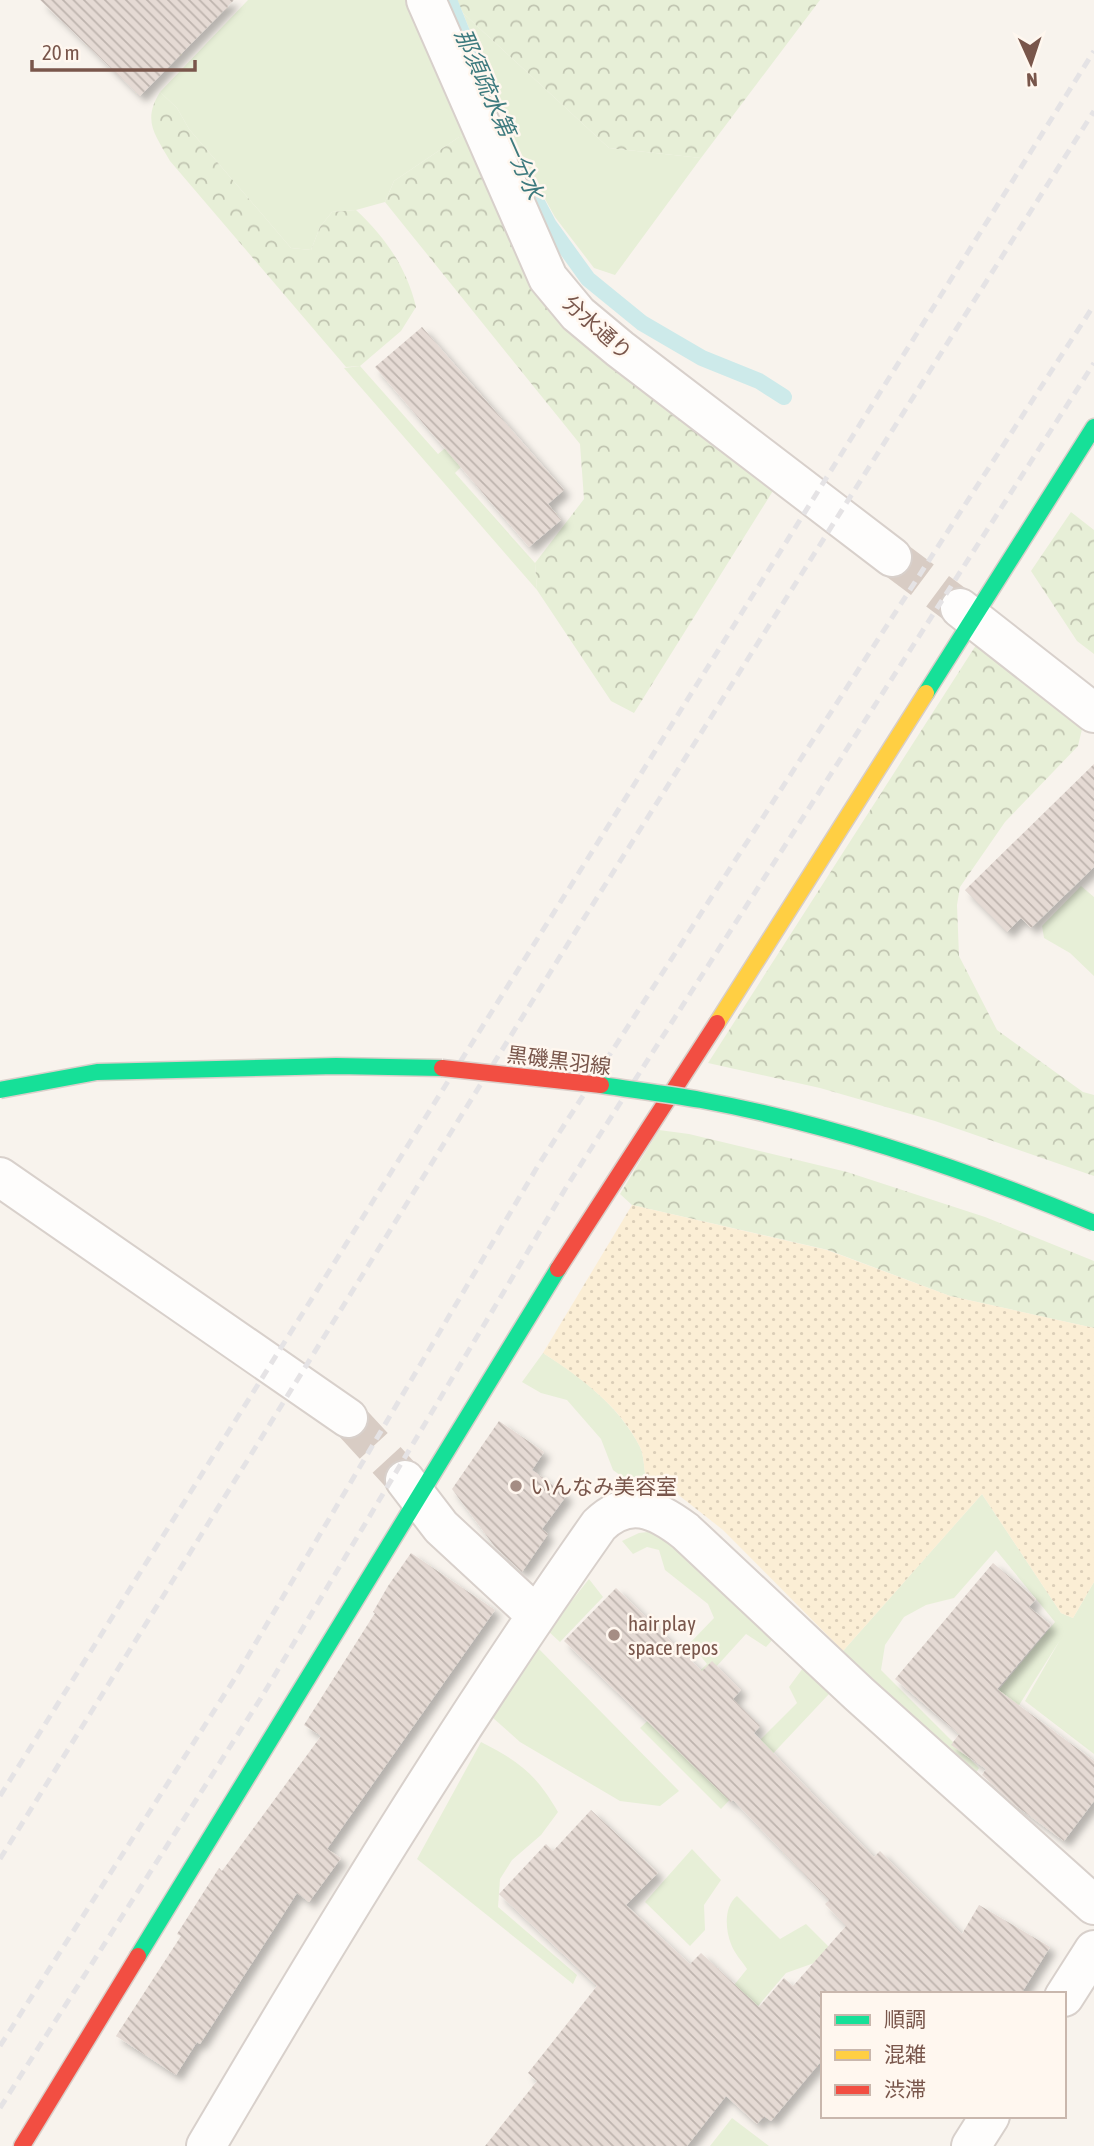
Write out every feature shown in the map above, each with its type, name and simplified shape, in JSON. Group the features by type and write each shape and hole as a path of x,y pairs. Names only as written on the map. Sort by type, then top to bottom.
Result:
{"street":[{"name":"分水通り","path":"426,0 548,278 578,314 892,557"},
{"path":"22,2146 411,1489 528,1315 967,613 1094,427"},
{"path":"967,613 1094,713"},
{"name":"黒磯黒羽線","path":"0,1090 97,1072 336,1066 439,1068 576,1082 702,1100 793,1121 893,1149 1025,1194 1094,1223"},
{"path":"0,1177 348,1418"},
{"path":"411,1489 441,1527 536,1615"},
{"path":"206,2146 300,1986 536,1615 599,1525 611,1513 625,1509 642,1508 665,1516 685,1531 859,1694 1094,1905"},
{"path":"1066,1994 1094,1950"},
{"path":"971,2146 989,2118"}],"green space":[{"path":"248,0 410,0 465,133 394,181 385,202 356,210 332,212 320,227 311,250 291,248 189,129 177,108 160,92"},
{"path":"457,0 820,0 701,158 609,148 463,13"},
{"path":"463,13 609,148 701,158 615,275 594,268 555,217 514,143"},
{"path":"160,92 177,108 189,129 291,248 311,250 320,227 332,212 356,210 367,220 394,254 412,293 416,307 401,331 360,366 346,367 170,161 155,135 151,119"},
{"path":"465,133 530,278 776,486 634,713 611,701 537,590 535,563 584,499 580,444 385,202 394,181"},
{"path":"360,366 438,454 482,418 494,434 455,473 535,563 537,590 344,368"},
{"path":"1071,512 1094,530 1094,654 1077,641 1031,571"},
{"path":"978,642 1083,725 1078,746 1005,822 960,887 957,905 959,956 997,1030 1083,1092 1094,1095 1094,1176 935,1121 820,1088 708,1063"},
{"path":"1081,886 1094,897 1094,976 1070,953 1044,938 1042,926"},
{"path":"659,1130 689,1134 847,1172 985,1217 1094,1261 1094,1328 950,1296 828,1250 632,1205 620,1194"},
{"path":"543,1353 585,1382 622,1419 641,1450 646,1479 628,1481 613,1470 601,1439 567,1400 541,1393 522,1382"},
{"path":"982,1494 1061,1613 1073,1618 1094,1582 1094,1754 1025,1701 1060,1640 1004,1729 982,1710 1055,1622 996,1550 954,1598 926,1605 904,1617 885,1645 881,1670 979,1768 974,1776 843,1651"},
{"path":"656,1531 674,1543 774,1638 766,1647 746,1634 715,1668 722,1778 797,1703 789,1687 803,1668 829,1694 721,1809 640,1728 707,1664 690,1643 714,1618 708,1604 665,1570 659,1550 647,1547 633,1554 622,1541 639,1533"},
{"path":"589,1579 603,1597 560,1642 548,1631"},
{"path":"536,1646 679,1791 660,1806 620,1801 520,1742 492,1717"},
{"path":"481,1742 526,1770 558,1812 541,1835 512,1860 500,1879 498,1907 577,1975 573,1984 417,1859"},
{"path":"692,1849 721,1880 704,1905 705,1930 690,1946 645,1902"},
{"path":"737,1896 780,1939 806,1924 856,1974 817,1962 786,1973 724,2046 701,2026 747,1969 732,1947 728,1932 728,1912"},
{"path":"732,2118 769,2146 710,2146"}],"sand":[{"path":"632,1205 827,1250 950,1296 1094,1328 1094,1582 1073,1618 1061,1613 982,1494 843,1651 723,1530 676,1493 646,1479 641,1450 622,1418 585,1382 543,1353"}],"building":[{"path":"40,0 234,0 140,96"},
{"path":"422,327 564,490 548,504 561,520 529,547 375,367"},
{"path":"1094,764 1094,867 1031,928 1021,918 1007,932 965,890"},
{"path":"499,1421 544,1452 532,1470 567,1495 542,1529 548,1534 522,1572 495,1547 452,1489"},
{"path":"411,1553 495,1610 327,1849 341,1858 309,1902 297,1893 200,2044 197,2042 176,2075 116,2036 181,1936 177,1934 219,1868 222,1871 321,1736 304,1725"},
{"path":"993,1563 1036,1599 1029,1607 1051,1625 997,1689 1094,1761 1094,1801 1064,1841 1015,1805 982,1775 986,1769 951,1745 959,1734 895,1679"},
{"path":"616,1588 702,1671 712,1661 741,1690 733,1699 760,1726 754,1733 874,1857 880,1851 962,1934 979,1905 1050,1947 1022,1992 821,1992 821,2061 771,2121 764,2116 757,2124 726,2096 687,2146 485,2146 537,2081 528,2073 597,1986 499,1894 546,1844 553,1851 591,1810 658,1873 626,1905 690,1964 701,1953 759,2007 784,1978 793,1986 846,1926 825,1904 829,1900 733,1800 731,1802 564,1641"}],"waterway":[{"name":"那須疏水第一分水","path":"449,0 476,67"},
{"name":"那須疏水第一分水","path":"519,168 549,225 588,279 642,323 702,358 759,381 784,397"}],"tunnel":[{"path":"892,557 960,608"},
{"path":"348,1418 405,1480"}],"railway":[{"path":"0,1796 1094,51"},
{"path":"0,1859 569,942 1094,111"},
{"path":"0,2046 235,1678 539,1164 1094,305"},
{"path":"0,2108 261,1698 567,1186 1094,363"}],"traffic: fast":[{"path":"926,693 1094,427"},
{"path":"0,1090 97,1072 336,1066 442,1068"},
{"path":"601,1085 701,1100 802,1122 950,1167 1094,1223"},
{"path":"138,1956 558,1269"}],"traffic: slow":[{"path":"717,1023 926,693"}],"traffic: jam":[{"path":"558,1269 717,1023"},
{"path":"442,1068 601,1085"},
{"path":"22,2146 138,1956"}],"place":[{"name":"いんなみ美容室","path":"516,1486"},
{"name":"hair play space repos","path":"614,1635"}]}
